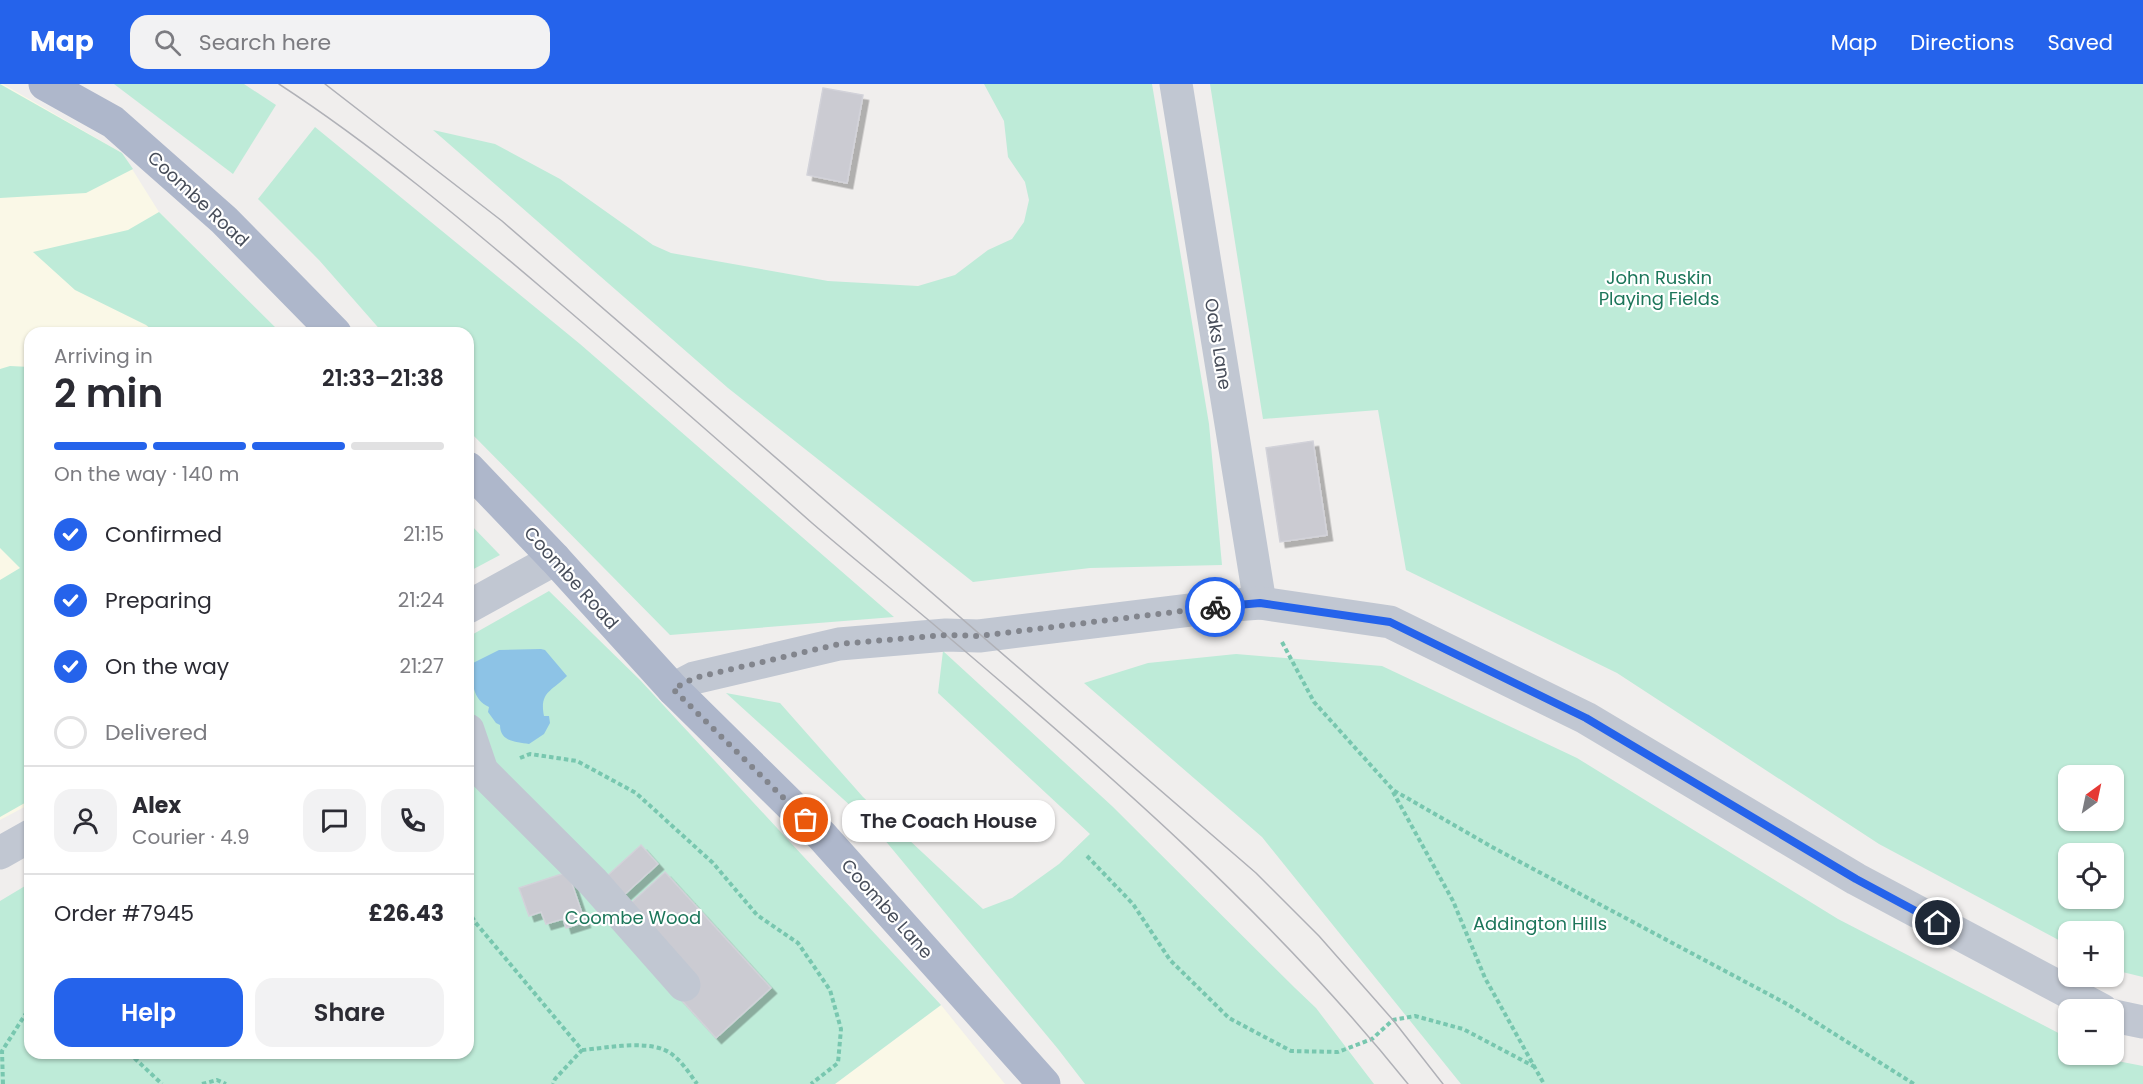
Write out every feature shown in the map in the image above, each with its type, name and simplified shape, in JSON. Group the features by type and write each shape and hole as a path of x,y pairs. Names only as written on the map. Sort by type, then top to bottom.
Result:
{"main road":[{"name":"Coombe Road","path":"45,84 113,122 224,220 329,327"},
{"name":"Coombe Road","path":"474,474 555,559 673,689"},
{"name":"Coombe Lane","path":"673,689 822,836 1044,1084"}],"street":[{"name":"Oaks Lane","path":"1176,84 1260,603"},
{"path":"474,604 555,559"},
{"path":"673,689 694,678 839,644 946,635 979,636 1141,615 1260,603 1390,622 1586,718 1856,879 2081,999"},
{"path":"474,747 482,771 593,882 684,985"},
{"path":"0,853 24,839"},
{"path":"2124,1018 2143,1022"}],"path":[{"path":"1260,603 1314,702 1393,790 1453,901 1485,978 1544,1084"},
{"path":"482,771 530,754 577,761 636,793 713,863 757,915 798,943 830,990 841,1029 838,1063 811,1084"},
{"path":"1393,790 1492,847 1787,1004 1914,1084"},
{"path":"1087,856 1133,904 1170,960 1229,1018 1291,1051 1338,1052 1372,1039 1393,1020 1415,1016 1463,1029 1535,1067"},
{"path":"474,919 582,1050"},
{"path":"3,1084 2,1051 24,1016"},
{"path":"553,1084 582,1050 653,1046 671,1054 683,1064 697,1084"},
{"path":"135,1059 162,1084"},
{"path":"202,1084 217,1080 226,1084"}],"shaded area":[{"path":"0,84 3,84 122,153 159,212 274,327 24,327 24,807 0,820"},
{"path":"941,1005 1005,1084 835,1084"}],"green space":[{"path":"0,84 122,153 133,169 86,193 0,198"},
{"path":"114,84 244,84 276,105 233,174"},
{"path":"984,84 1152,84 1209,424 1222,565 1090,568 973,582 728,388 433,130 495,144 560,179 653,245 671,253 828,281 918,286 955,275 988,250 1012,239 1024,222 1029,200 1025,182 1008,157 1004,121"},
{"name":"John Ruskin Playing Fields","path":"1210,84 2143,84 2143,977 2124,972 2124,921 2058,921 2058,940 1879,844 1617,673 1406,570 1378,410 1263,419"},
{"path":"315,127 580,344 894,617 670,635 474,436 474,327 378,327 319,260 258,199"},
{"path":"159,212 275,327 148,327 75,290 33,252 128,230"},
{"path":"10,366 24,367 24,803 0,817 0,580 20,568 0,548 0,369"},
{"path":"474,528 500,555 474,569"},
{"name":"Coombe Wood","path":"549,591 640,680 941,1005 835,1084 0,1084 0,901 24,887 24,1059 474,1059 474,634"},
{"path":"943,651 1112,806 1316,1008 1374,1084 1085,1084 874,827 726,693 780,703 863,797 983,909 1012,898 1059,864 1090,834 938,693"},
{"name":"Addington Hills","path":"1236,654 1382,666 1577,758 1838,919 2058,1033 2058,1065 2124,1065 2124,1062 2143,1066 2143,1084 1461,1084 1262,837 1084,683 1148,663"}],"water":[{"path":"499,650 545,650 567,676 545,697 544,716 549,716 550,723 544,734 529,744 514,742 503,735 500,725 488,712 489,707 480,701 474,689 474,662"}],"building":[{"path":"823,88 863,95 847,183 807,175"},
{"path":"1313,441 1327,535 1280,542 1266,448"},
{"path":"641,845 658,864 623,896 606,877"},
{"path":"568,872 585,922 566,928 563,919 546,924 541,912 529,916 519,888"},
{"path":"665,872 771,988 716,1038 675,993 631,903"}],"tram line":[{"path":"279,84 417,184 549,294 1129,794 1246,905 1302,963 1408,1084"},
{"path":"325,84 502,221 1256,873 1319,936 1393,1020 1443,1084"}],"way so far":[{"path":"806,820 673,689 694,678 839,644 946,635 979,636 1215,607"}],"place":[{"name":"The Coach House","path":"806,820"}],"route":[{"path":"1215,607 1260,603 1390,622 1586,718 1856,879 1938,923"}]}
